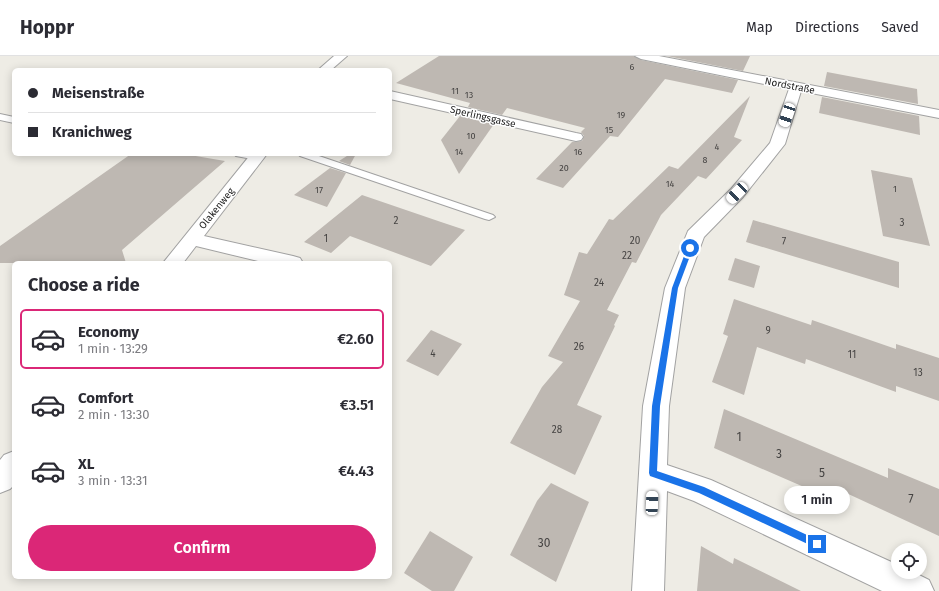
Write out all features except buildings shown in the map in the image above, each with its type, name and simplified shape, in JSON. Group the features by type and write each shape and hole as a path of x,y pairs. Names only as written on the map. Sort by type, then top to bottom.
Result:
{"street":[{"path":"326,68 341,56"},
{"name":"Nordstraße","path":"641,56 939,114"},
{"path":"648,591 656,406 675,288 695,235 737,193 777,144 796,87"},
{"name":"Sperlingsgasse","path":"392,95 576,137"},
{"name":"Olakenweg","path":"174,261 257,156"},
{"path":"191,239 284,261"},
{"path":"0,480 12,466"},
{"path":"653,473 701,490 918,591"}],"lane":[{"path":"0,118 12,120"},
{"path":"309,156 489,217"}],"route":[{"path":"690,248 675,288 656,406 653,473 701,490 817,544"}]}
